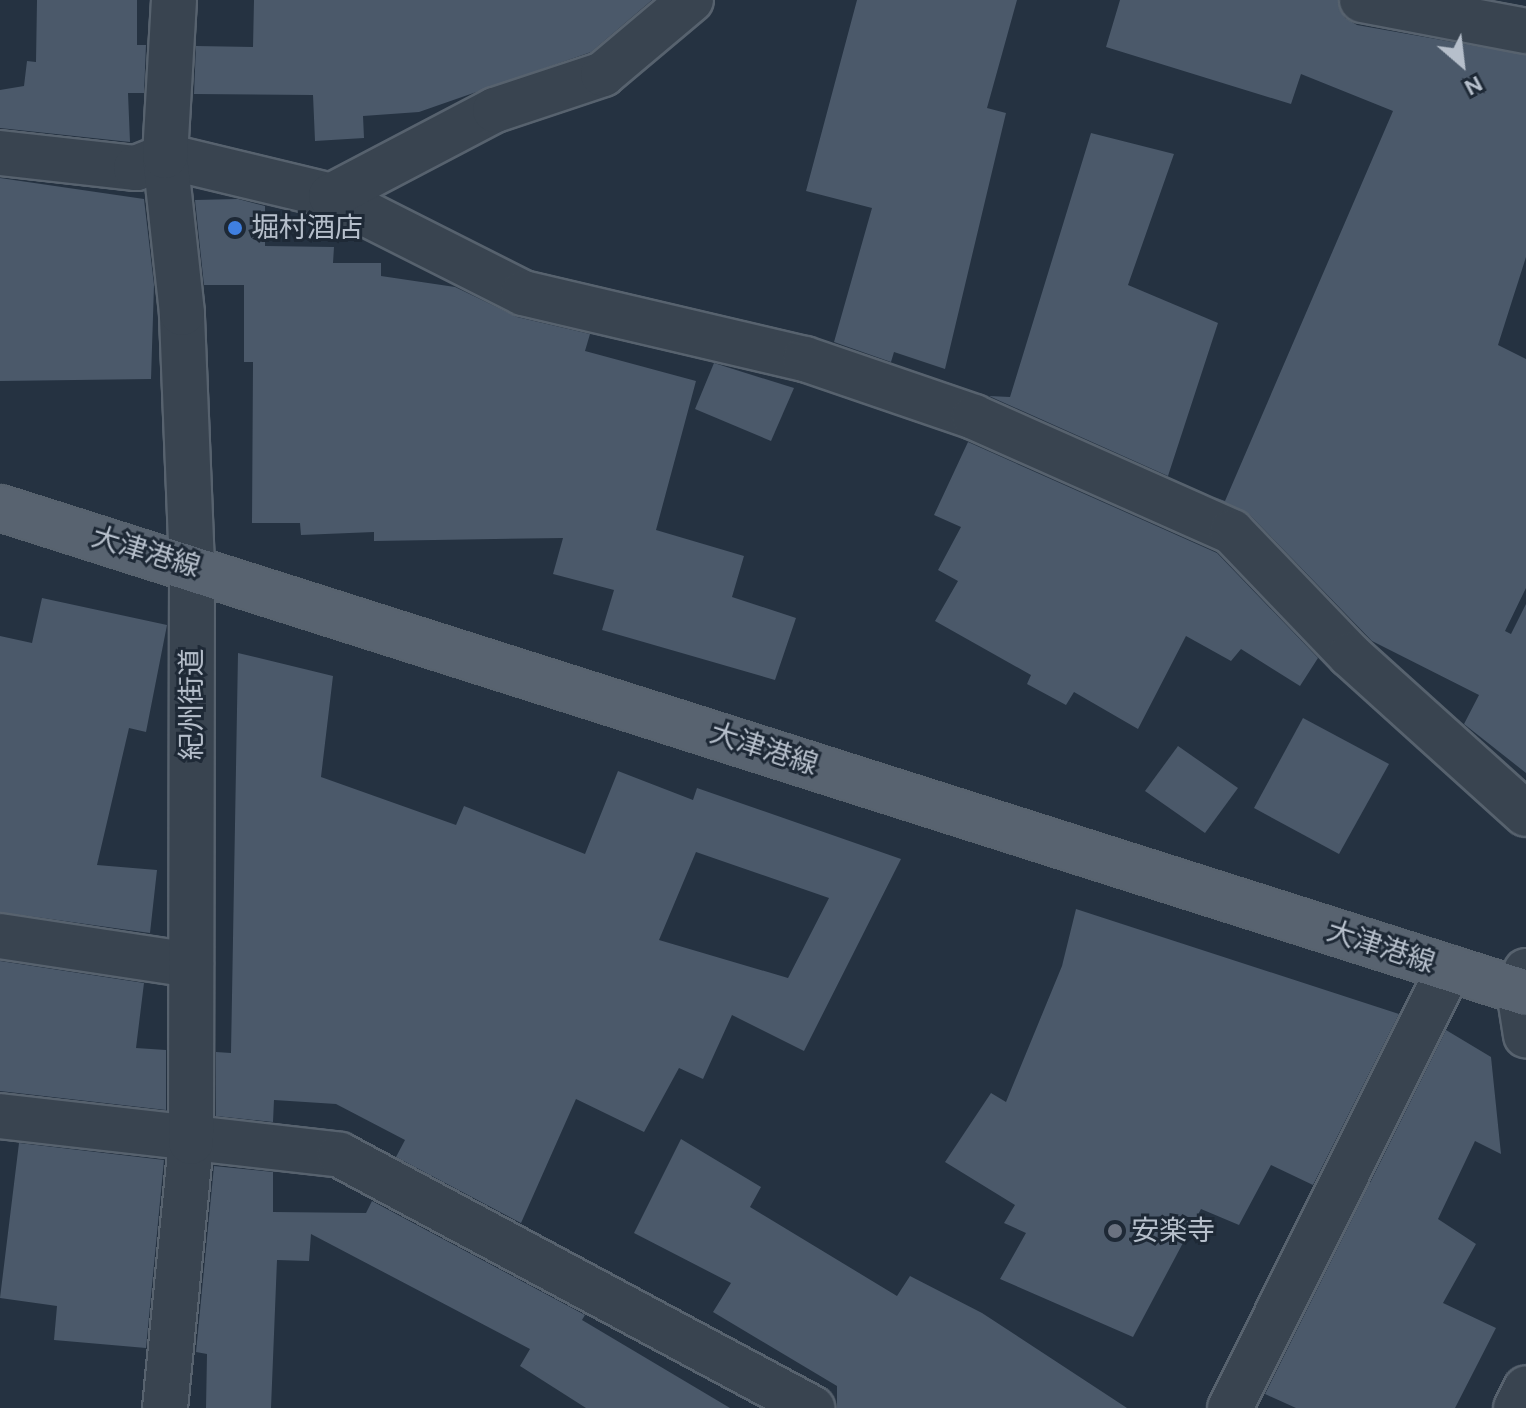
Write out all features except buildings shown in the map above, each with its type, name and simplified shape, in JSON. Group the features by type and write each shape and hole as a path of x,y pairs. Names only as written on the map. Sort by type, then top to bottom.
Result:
{"main road":[{"name":"大津港線","path":"0,508 192,566 1449,969 1524,985"}],"street":[{"name":"紀州街道","path":"165,1408 191,1142 192,566 182,313 165,156 174,0"},
{"path":"331,196 495,110 603,74 691,0"},
{"path":"1362,0 1526,31"},
{"path":"0,153 136,168 165,156 331,196 523,293 805,359 974,417 1232,532 1350,655 1526,814"},
{"path":"0,936 191,965"},
{"path":"1230,1408 1449,969"},
{"path":"1524,985 1526,1035"},
{"path":"0,1116 191,1142 340,1155 812,1408"},
{"path":"1516,1408 1526,1388"}],"place":[{"name":"堀村酒店","path":"235,228"},
{"name":"安楽寺","path":"1115,1231"}]}
